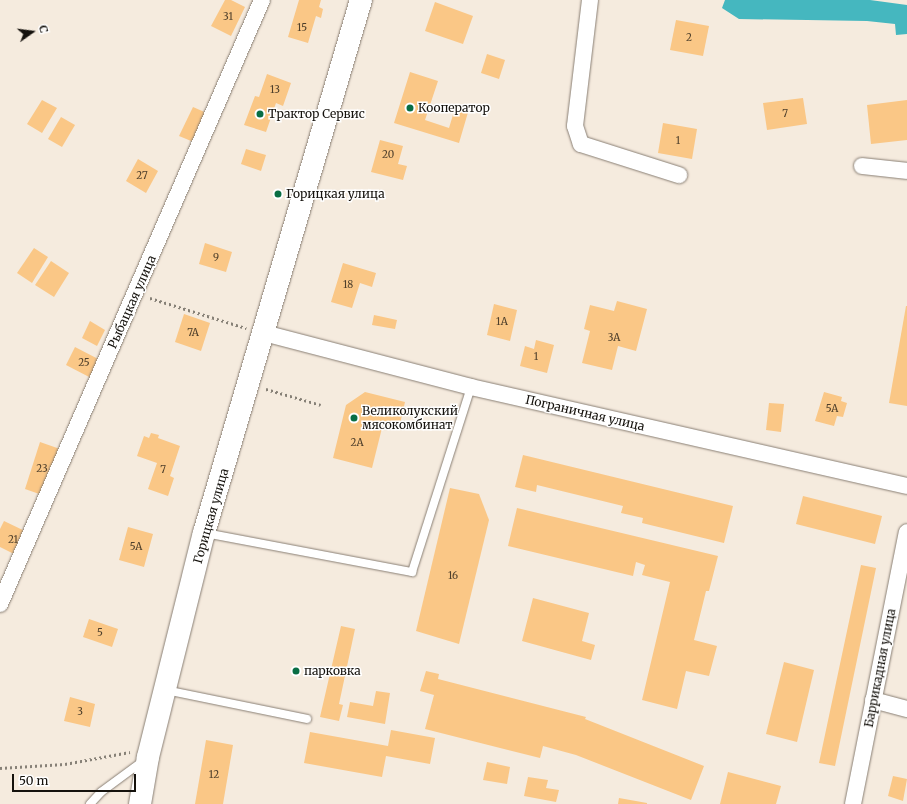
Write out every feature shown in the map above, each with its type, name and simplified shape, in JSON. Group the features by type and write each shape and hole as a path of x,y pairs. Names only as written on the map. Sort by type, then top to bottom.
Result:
{"main road":[{"name":"Горицкая улица","path":"140,804 150,753 204,533 249,385 361,0"}],"street":[{"name":"Рыбацкая улица","path":"0,604 262,0"},
{"path":"590,0 575,126 582,144 679,175"},
{"path":"862,166 907,171"},
{"name":"Пограничная улица","path":"264,333 471,387 907,486"},
{"name":"Баррикадная улица","path":"853,804 907,532"},
{"path":"873,700 907,709"}],"lane":[{"path":"204,533 412,572 471,387"},
{"path":"165,690 307,719"},
{"path":"90,804 102,792 150,753"}],"path":[{"path":"136,293 264,333"},
{"path":"249,385 321,405"},
{"path":"0,768 65,764 150,753"}],"water":[{"path":"725,0 870,0 907,5 907,34 896,35 895,24 867,21 739,19 722,8"}],"building":[{"path":"225,0 231,0 245,7 231,36 211,26"},
{"path":"299,0 321,0 319,7 323,9 321,18 316,16 308,43 288,37"},
{"path":"435,2 473,16 463,44 425,31"},
{"path":"676,20 709,26 703,56 670,50"},
{"path":"487,54 505,60 499,79 481,73"},
{"path":"410,72 438,81 425,120 449,128 456,105 469,109 459,143 394,123"},
{"path":"267,74 291,83 283,106 276,103 266,132 244,125 255,96 259,97"},
{"path":"803,98 807,124 767,130 763,103"},
{"path":"42,100 57,108 42,133 27,124"},
{"path":"907,100 907,140 871,144 867,105"},
{"path":"193,107 209,114 196,143 179,136"},
{"path":"61,117 75,125 62,147 48,139"},
{"path":"663,123 697,129 692,159 658,153"},
{"path":"380,140 403,146 398,164 407,166 403,180 371,172"},
{"path":"246,149 266,155 261,171 241,164"},
{"path":"138,159 158,171 146,193 126,181"},
{"path":"205,243 232,252 226,272 199,264"},
{"path":"34,248 48,257 32,283 17,273"},
{"path":"51,261 69,273 54,297 35,285"},
{"path":"343,263 376,273 372,287 360,283 352,308 331,302"},
{"path":"617,301 647,309 636,351 618,346 612,370 582,363 590,331 584,329 590,305 614,311"},
{"path":"494,304 517,310 510,341 487,335"},
{"path":"907,306 907,406 889,403"},
{"path":"184,314 210,323 201,351 175,342"},
{"path":"374,315 397,320 395,329 372,325"},
{"path":"90,321 105,330 97,346 82,338"},
{"path":"536,340 554,345 547,373 520,366 525,346 534,349"},
{"path":"75,347 102,361 93,379 66,365"},
{"path":"365,392 405,402 399,428 383,424 372,468 333,458 346,405"},
{"path":"824,392 842,397 841,401 847,403 843,417 837,416 834,426 815,421"},
{"path":"769,403 784,404 781,432 766,430"},
{"path":"151,433 159,435 158,438 180,446 170,476 174,478 168,496 148,489 157,463 137,456 144,436 149,438"},
{"path":"40,442 60,449 45,496 25,489"},
{"path":"523,455 733,506 724,543 642,523 643,518 621,513 623,506 537,485 536,492 515,487"},
{"path":"450,488 479,494 489,520 459,644 416,631"},
{"path":"803,496 882,516 875,544 796,524"},
{"path":"517,508 718,556 709,591 706,591 694,640 717,646 709,676 686,671 677,709 642,700 670,582 642,575 645,565 636,562 633,576 508,546"},
{"path":"4,521 29,533 18,556 0,547 0,529"},
{"path":"128,527 153,534 144,567 119,560"},
{"path":"861,565 876,568 835,766 819,763"},
{"path":"533,598 589,613 582,641 595,645 591,660 522,641"},
{"path":"89,619 118,629 112,647 83,637"},
{"path":"341,626 355,629 339,704 343,705 339,721 320,717"},
{"path":"784,662 814,670 797,742 766,734"},
{"path":"426,671 439,674 438,679 586,717 585,719 704,766 691,800 576,755 543,746 540,758 425,729 434,695 420,691"},
{"path":"376,691 390,693 385,724 347,717 350,702 373,706"},
{"path":"70,697 95,704 90,727 64,721"},
{"path":"391,730 435,738 430,764 386,756 382,777 304,763 310,732 388,746"},
{"path":"206,740 233,745 223,804 195,804"},
{"path":"487,762 510,767 507,784 483,780"},
{"path":"728,772 781,786 776,804 720,804"},
{"path":"893,776 907,779 903,801 888,796"},
{"path":"528,777 548,780 546,788 559,790 556,802 524,796"},
{"path":"619,798 647,803 647,804 618,804"}],"place":[{"name":"Кооператор","path":"410,108"},
{"name":"Трактор Сервис","path":"260,114"},
{"name":"Горицкая улица","path":"278,194"},
{"name":"Великолукский мясокомбинат","path":"354,418"},
{"name":"парковка","path":"296,671"}]}
